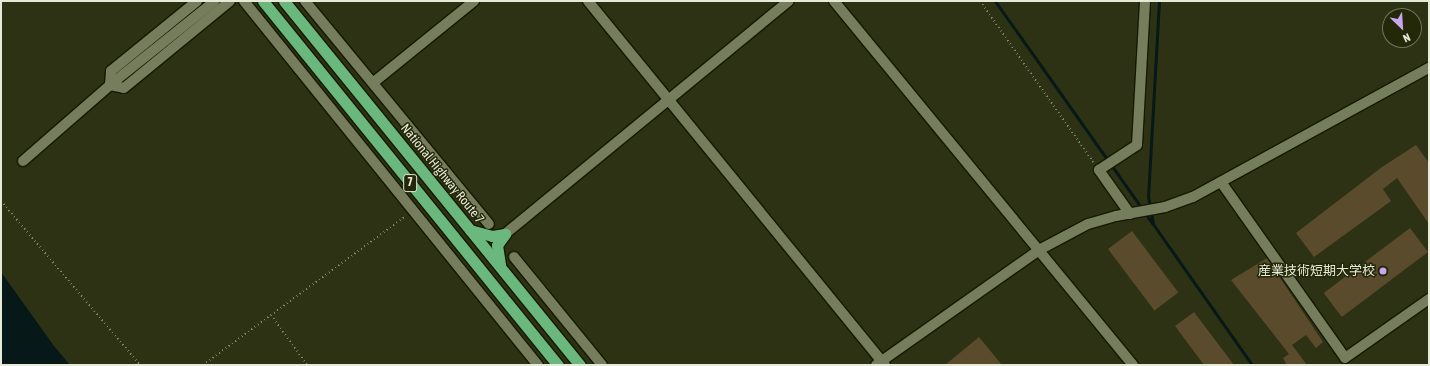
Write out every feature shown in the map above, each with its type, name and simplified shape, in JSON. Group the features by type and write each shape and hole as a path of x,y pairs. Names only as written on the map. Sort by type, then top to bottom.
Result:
{"highway":[{"name":"7","path":"263,1 558,365"},
{"name":"National Highway Route 7","path":"284,1 580,365"},
{"path":"469,229 481,235 505,234"},
{"path":"501,268 497,245 505,234"}],"street":[{"path":"110,85 111,71 197,1"},
{"path":"23,161 110,85 215,1"},
{"path":"110,85 124,88 230,1"},
{"path":"244,1 538,365"},
{"path":"305,1 374,82 489,224"},
{"path":"374,82 474,1"},
{"path":"588,1 668,98 881,364 1039,250 1088,224 1166,207 1193,197 1429,68"},
{"path":"505,234 668,98 789,1"},
{"path":"834,1 1133,365"},
{"path":"1134,213 1099,170 1137,145 1145,1"},
{"path":"1221,182 1345,358 1429,299"},
{"path":"514,257 602,365"}],"path":[{"path":"980,1 1099,170"},
{"path":"1,201 140,365"},
{"path":"203,365 413,211"},
{"path":"271,315 307,365"}],"shaded area":[{"path":"1,272 54,346 70,365 1,365"}],"building":[{"path":"1416,145 1429,163 1429,224 1397,178 1383,189 1391,201 1314,257 1296,233 1382,167"},
{"path":"1410,228 1428,252 1342,317 1324,293"},
{"path":"1132,231 1178,292 1154,311 1108,249"},
{"path":"1267,258 1323,342 1316,348 1306,335 1292,345 1307,365 1287,365 1283,358 1289,354 1231,280"},
{"path":"1194,312 1234,365 1204,365 1175,326"},
{"path":"979,337 1002,365 945,365"}],"waterway":[{"path":"995,1 1142,209"},
{"path":"1159,1 1148,196 1153,224 1252,365"},
{"path":"1145,213 1152,223"}],"place":[{"name":"産業技術短期大学校","path":"1383,271"}]}
